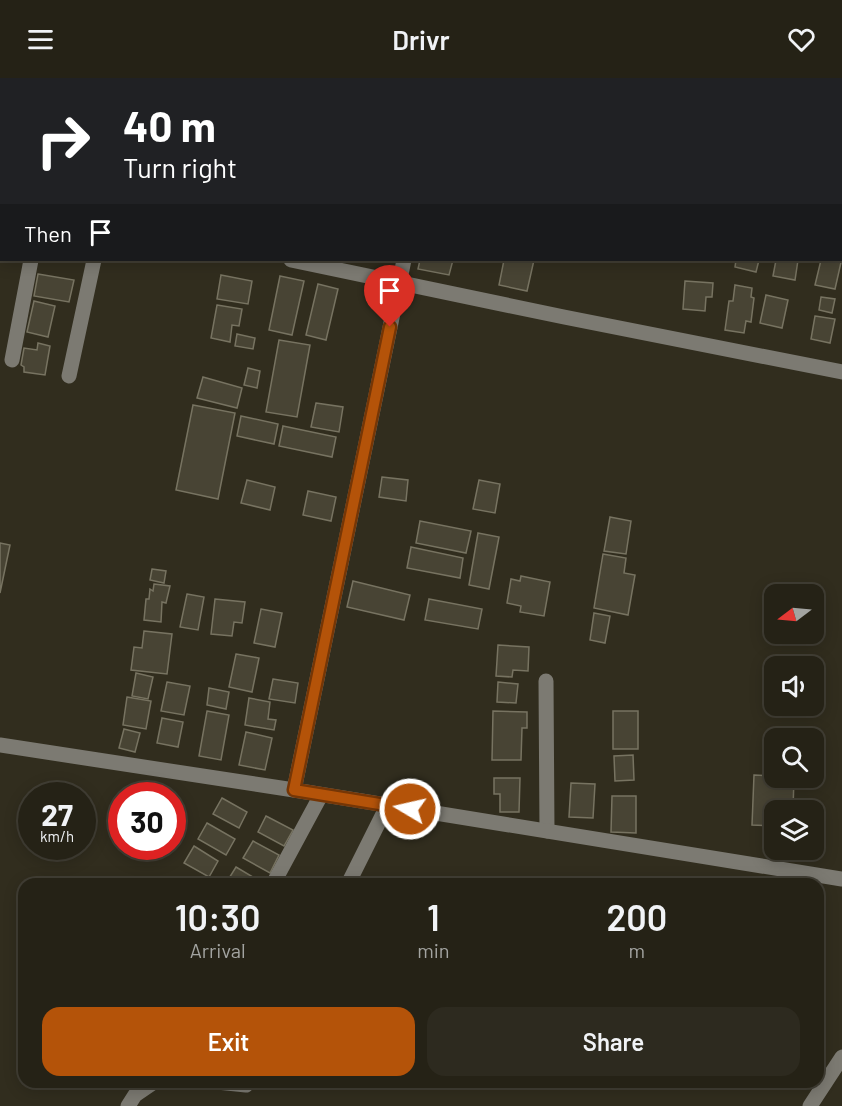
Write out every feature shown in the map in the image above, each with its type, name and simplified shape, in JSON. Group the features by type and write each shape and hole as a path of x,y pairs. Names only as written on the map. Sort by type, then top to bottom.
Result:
{"street":[{"path":"12,360 31,261"},
{"path":"69,376 94,261"},
{"path":"296,261 842,372"},
{"path":"294,790 404,261"},
{"path":"546,681 547,831"},
{"path":"0,745 842,879"},
{"path":"276,878 321,795"},
{"path":"351,878 387,806"},
{"path":"824,1085 842,1057"},
{"path":"128,1106 135,1095 145,1088"},
{"path":"810,1106 822,1088"}],"building":[{"path":"420,261 453,261 449,275 418,269"},
{"path":"504,261 534,261 527,291 499,285"},
{"path":"736,261 759,261 756,272 735,267"},
{"path":"776,261 798,261 795,280 773,276"},
{"path":"821,261 842,261 835,289 815,285"},
{"path":"38,274 74,280 69,302 34,296"},
{"path":"221,275 252,281 248,304 217,299"},
{"path":"280,276 304,281 292,335 269,330"},
{"path":"685,281 713,283 712,297 706,297 705,311 683,309"},
{"path":"318,284 338,289 326,340 306,335"},
{"path":"735,285 752,288 751,297 754,298 751,322 746,321 744,333 725,330 729,301 733,301"},
{"path":"766,295 788,300 782,328 760,323"},
{"path":"821,297 835,299 832,313 819,310"},
{"path":"34,301 55,306 48,337 27,332"},
{"path":"217,305 242,309 239,326 232,325 230,342 211,338"},
{"path":"815,316 835,319 830,343 811,339"},
{"path":"237,334 255,338 253,349 235,346"},
{"path":"279,340 310,345 297,417 266,412"},
{"path":"38,343 50,346 45,375 24,372 24,367 21,365 24,348 37,350"},
{"path":"248,368 260,371 257,388 244,385"},
{"path":"203,377 242,388 237,408 197,398"},
{"path":"316,403 343,407 339,432 311,427"},
{"path":"193,405 235,413 218,499 176,490"},
{"path":"241,416 278,424 274,444 237,436"},
{"path":"283,426 336,437 332,457 279,446"},
{"path":"382,477 408,480 406,501 379,497"},
{"path":"247,480 275,487 270,510 241,503"},
{"path":"479,480 500,484 495,513 473,509"},
{"path":"308,491 336,497 331,521 303,515"},
{"path":"610,517 631,521 626,554 604,551"},
{"path":"420,521 471,531 466,553 416,543"},
{"path":"478,533 499,537 489,589 469,585"},
{"path":"0,543 10,545 0,593"},
{"path":"411,547 463,558 460,578 407,568"},
{"path":"603,554 626,558 624,573 635,575 628,615 594,608"},
{"path":"152,569 166,571 164,583 150,580"},
{"path":"521,576 550,582 544,616 520,612 521,606 507,603 511,579 520,581"},
{"path":"353,581 410,595 404,620 347,607"},
{"path":"154,584 170,586 166,603 162,602 161,622 144,620 146,599 149,599 150,589 153,591"},
{"path":"187,594 204,597 198,630 180,627"},
{"path":"215,599 245,602 242,623 234,622 232,636 211,634"},
{"path":"429,599 482,609 478,629 425,620"},
{"path":"261,609 282,613 275,647 254,643"},
{"path":"594,613 610,616 605,643 590,640"},
{"path":"144,631 172,634 167,674 131,670 134,647 142,648"},
{"path":"498,645 529,647 528,671 513,670 512,677 496,676"},
{"path":"236,654 259,658 252,692 229,687"},
{"path":"136,673 153,677 148,699 132,696"},
{"path":"273,679 298,683 295,703 269,699"},
{"path":"167,682 190,686 184,715 161,711"},
{"path":"498,682 518,684 516,703 497,702"},
{"path":"209,688 229,692 226,709 207,705"},
{"path":"127,697 151,701 146,729 123,725"},
{"path":"249,698 270,702 268,719 276,720 274,730 245,725"},
{"path":"207,711 229,715 221,760 199,756"},
{"path":"493,711 527,712 527,728 522,728 521,760 492,760"},
{"path":"613,711 638,711 638,749 613,749"},
{"path":"162,718 183,722 178,747 157,743"},
{"path":"124,729 140,733 135,752 119,748"},
{"path":"246,732 272,738 265,770 239,765"},
{"path":"633,755 634,780 615,781 614,756"},
{"path":"754,775 764,776 764,788 794,788 793,800 764,800 764,826 752,825"},
{"path":"494,778 520,778 519,812 500,812 500,794 494,794"},
{"path":"571,783 595,784 593,818 569,817"},
{"path":"612,796 636,796 636,833 611,832"},
{"path":"222,798 247,812 239,828 213,814"},
{"path":"266,816 293,830 284,846 258,832"},
{"path":"207,823 235,839 226,855 198,839"},
{"path":"253,841 279,855 270,873 243,858"},
{"path":"194,846 218,861 209,877 184,863"},
{"path":"236,867 255,878 229,878"}],"route":[{"path":"390,327 294,790 410,809"}]}
